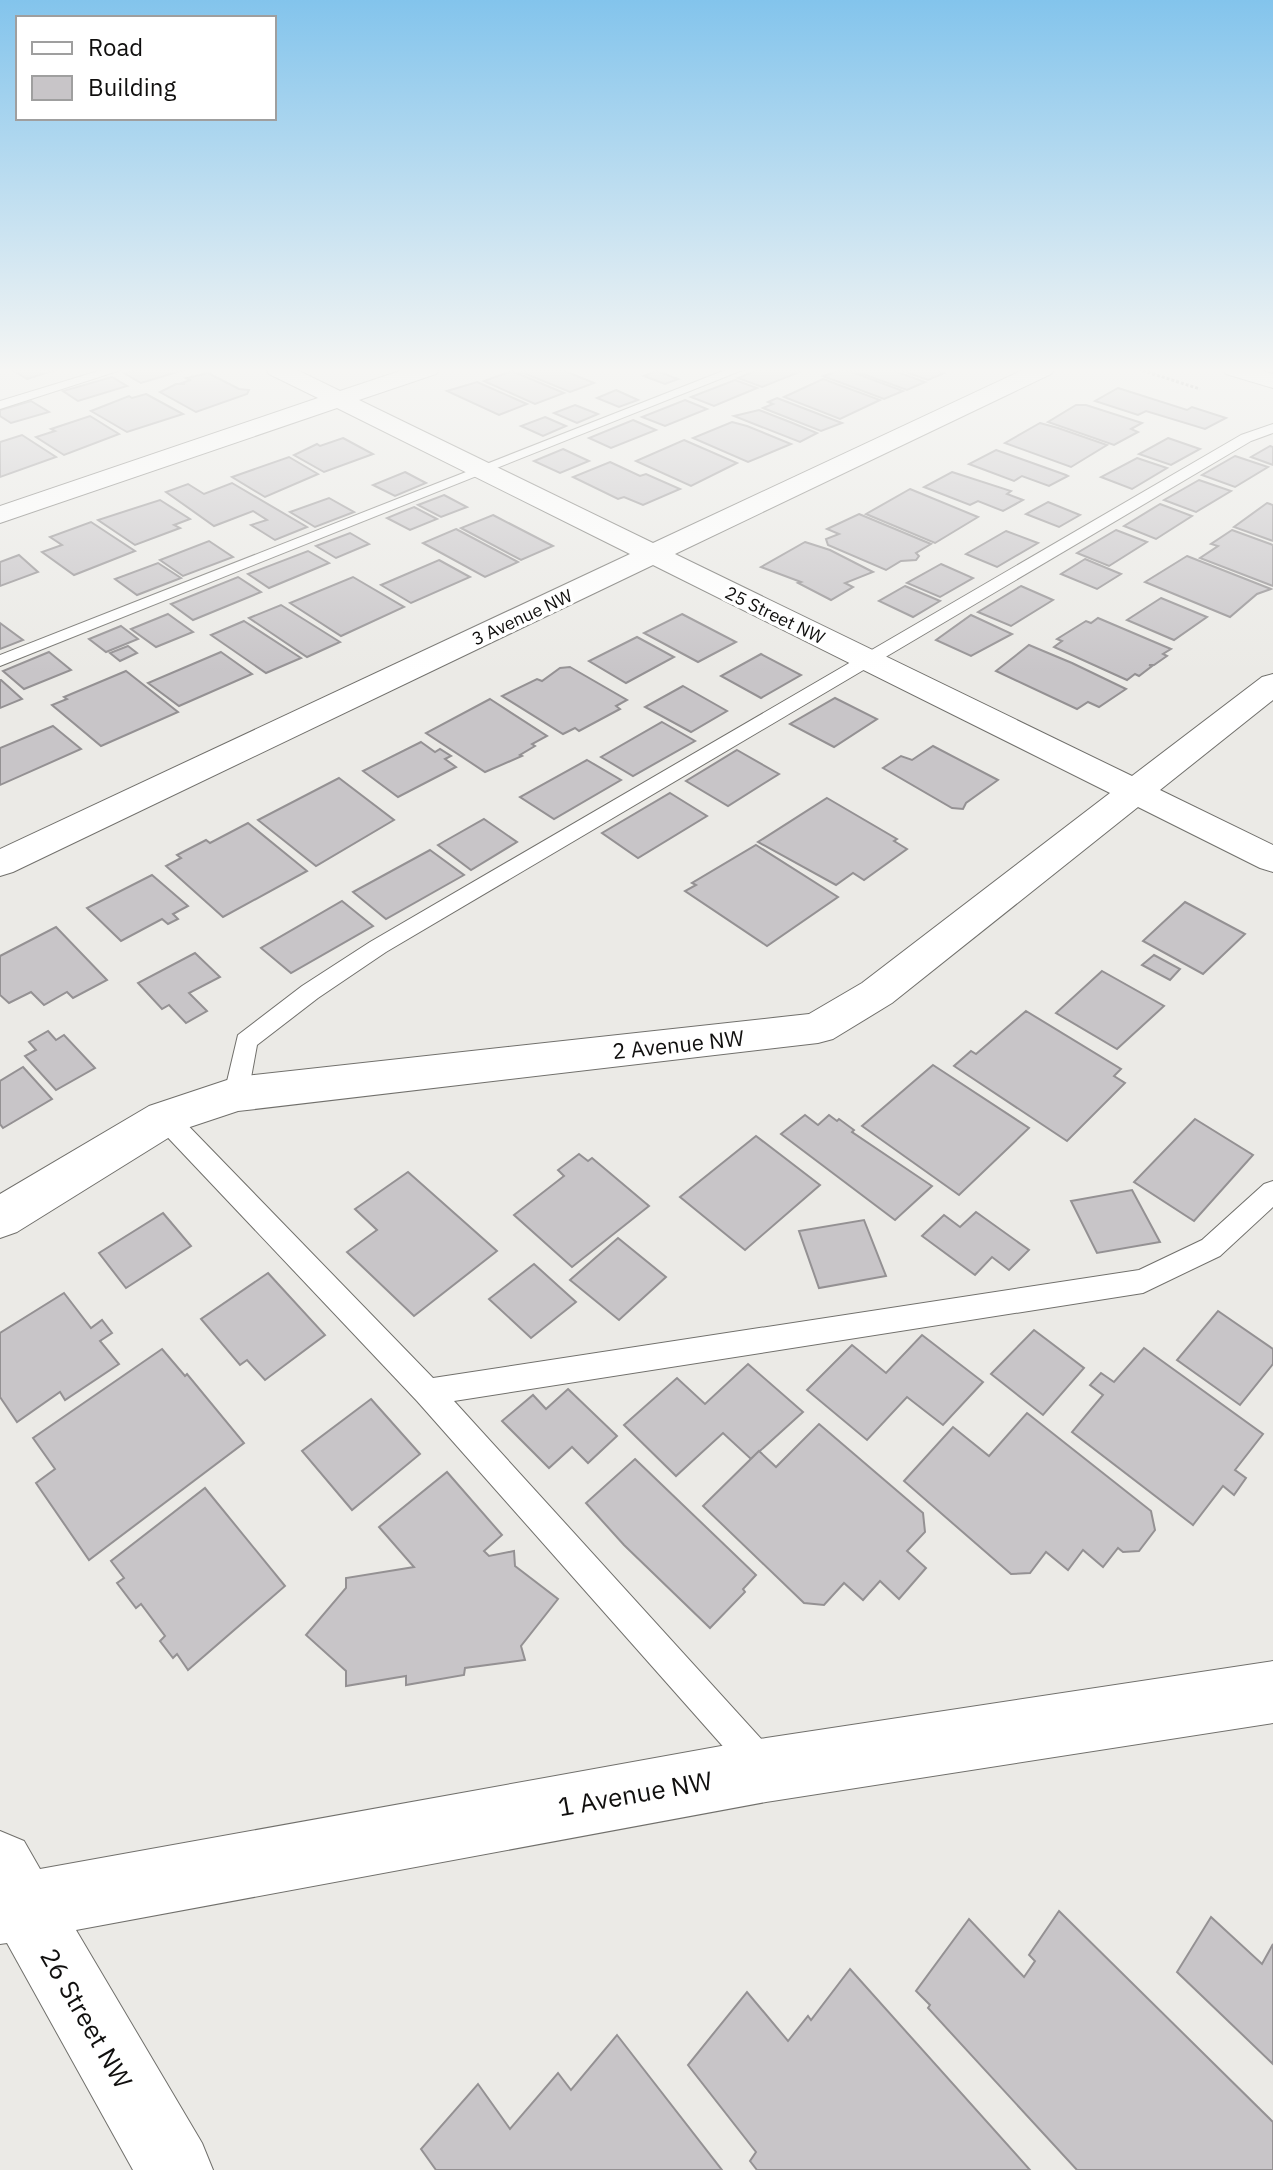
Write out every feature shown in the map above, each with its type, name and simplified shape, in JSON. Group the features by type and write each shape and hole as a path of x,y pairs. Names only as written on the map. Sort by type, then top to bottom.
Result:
{"main road":[{"path":"0,515 131,470"},
{"name":"3 Avenue NW","path":"0,864 830,470"},
{"name":"25 Street NW","path":"484,471 1273,860"},
{"name":"2 Avenue NW","path":"0,1218 165,1118 236,1094 818,1028 877,993 1273,684"},
{"name":"1 Avenue NW","path":"8,1893 766,1770 1273,1692"},
{"name":"26 Street NW","path":"8,1893 175,2170"}],"lane":[{"path":"236,1094 246,1041 310,992 378,947 1191,470"},
{"path":"0,661 484,471"},
{"path":"165,1118 427,1392 766,1770"},
{"path":"427,1392 1143,1281 1211,1248 1273,1191"}],"building":[{"path":"0,470 19,470 0,477"},
{"path":"251,470 312,470 318,474 265,497 232,477"},
{"path":"590,470 628,470 640,476 646,474 680,489 643,505 624,497 618,499 573,477"},
{"path":"656,470 722,470 691,486"},
{"path":"986,470 1052,470 1068,476 1049,486 1022,476 1014,481"},
{"path":"1114,470 1163,470 1132,489 1101,477"},
{"path":"1210,470 1263,470 1235,487 1202,475"},
{"path":"405,472 426,483 395,496 373,485"},
{"path":"952,472 1011,491 1007,494 1023,500 1003,511 978,501 970,505 924,487"},
{"path":"1199,480 1231,491 1196,512 1164,500"},
{"path":"232,483 307,527 275,540 251,525 267,520 253,511 214,526 166,492 188,484 204,494"},
{"path":"910,489 978,517 935,543 866,514"},
{"path":"444,495 467,507 441,517 418,505"},
{"path":"329,498 354,512 315,527 290,512"},
{"path":"160,500 190,519 174,525 180,528 135,545 98,520"},
{"path":"1048,502 1080,515 1059,527 1026,514"},
{"path":"1267,503 1273,505 1273,541 1234,527"},
{"path":"1160,504 1192,516 1156,539 1124,526"},
{"path":"414,507 437,519 410,530 387,518"},
{"path":"859,514 931,544 916,553 919,556 916,560 901,561 886,570 828,545 826,539 839,534 827,529"},
{"path":"493,515 553,546 521,560 461,528"},
{"path":"91,522 135,551 74,575 42,552 62,545 50,537"},
{"path":"456,529 518,562 485,577 423,543"},
{"path":"1116,530 1147,542 1109,566 1077,553"},
{"path":"1232,530 1273,545 1273,586 1200,558 1218,546 1211,544"},
{"path":"1006,531 1038,543 997,567 966,554"},
{"path":"350,533 369,544 336,558 316,546"},
{"path":"209,541 233,557 183,576 160,560"},
{"path":"805,542 830,550 873,572 845,583 853,587 831,600 798,583 801,582 761,567"},
{"path":"308,551 329,563 269,588 248,574"},
{"path":"19,555 38,572 0,586 0,562"},
{"path":"1187,556 1271,589 1257,594 1230,617 1145,582"},
{"path":"1085,559 1121,574 1097,589 1061,574"},
{"path":"439,560 470,577 411,603 381,585"},
{"path":"158,563 181,578 137,595 115,579"},
{"path":"941,564 973,578 940,597 907,583"},
{"path":"238,577 261,592 193,620 171,604"},
{"path":"353,577 404,607 341,636 290,603"},
{"path":"905,586 940,601 913,617 879,601"},
{"path":"1021,586 1053,600 1011,626 978,612"},
{"path":"1161,598 1207,617 1174,640 1127,620"},
{"path":"281,605 340,642 307,657 249,618"},
{"path":"168,614 193,632 156,647 131,629"},
{"path":"682,614 736,642 698,662 644,633"},
{"path":"971,615 1012,634 971,656 936,640"},
{"path":"1098,618 1171,649 1163,654 1167,656 1149,665 1152,666 1139,676 1135,674 1127,680 1054,647 1062,641 1057,639 1086,621 1091,623"},
{"path":"244,621 301,658 266,673 211,635"},
{"path":"0,623 23,640 0,649"},
{"path":"121,626 138,639 106,652 89,639"},
{"path":"637,637 674,657 626,683 589,661"},
{"path":"1029,645 1126,689 1099,707 1088,702 1077,709 996,671"},
{"path":"128,646 137,653 120,661 110,653"},
{"path":"49,652 71,670 24,689 3,671"},
{"path":"221,652 252,674 179,706 148,683"},
{"path":"761,654 801,675 761,698 721,676"},
{"path":"570,667 627,700 616,706 620,709 579,731 575,728 563,734 502,696 537,679 542,681 560,668"},
{"path":"126,671 178,712 101,746 52,705 67,699 64,697"},
{"path":"1,680 22,699 0,708"},
{"path":"683,686 727,711 691,732 645,707"},
{"path":"835,698 877,719 834,747 790,724"},
{"path":"490,699 547,736 532,744 535,746 522,756 485,772 426,733"},
{"path":"662,722 695,741 633,776 601,757"},
{"path":"53,726 81,749 0,785 0,748"},
{"path":"421,742 435,752 440,749 451,756 445,759 456,767 398,797 363,771"},
{"path":"933,746 998,780 966,803 963,809 952,808 883,768 901,756 912,760"},
{"path":"737,750 779,774 728,806 686,781"},
{"path":"587,760 621,780 554,819 520,797"},
{"path":"339,778 394,820 316,866 258,820"},
{"path":"670,793 707,816 638,858 602,833"},
{"path":"827,798 897,839 894,841 907,849 864,880 853,873 836,885 758,842"},
{"path":"484,819 517,842 471,870 438,845"},
{"path":"248,823 307,871 223,917 166,866 181,858 177,855 206,840 210,843"},
{"path":"756,845 838,897 767,946 685,891 696,885 692,883"},
{"path":"430,850 464,875 386,919 353,892"},
{"path":"152,875 188,906 173,914 178,919 168,924 162,919 121,941 87,908"},
{"path":"342,901 373,926 291,973 261,948"},
{"path":"1185,902 1245,934 1203,974 1143,941"},
{"path":"56,927 107,980 73,998 67,992 44,1005 31,992 9,1003 0,995 0,956"},
{"path":"195,953 220,977 189,993 207,1011 186,1023 169,1005 162,1009 138,983"},
{"path":"1154,955 1180,969 1170,980 1142,965"},
{"path":"1102,971 1164,1006 1117,1049 1056,1013"},
{"path":"1026,1011 1121,1069 1114,1076 1125,1083 1067,1141 954,1066 971,1051 976,1054"},
{"path":"48,1031 56,1040 64,1035 95,1068 56,1090 25,1056 36,1050 29,1042"},
{"path":"933,1065 1029,1128 959,1195 862,1126"},
{"path":"23,1067 52,1099 3,1128 0,1124 0,1081"},
{"path":"805,1115 818,1125 829,1115 837,1121 839,1119 854,1130 852,1132 932,1186 895,1220 781,1134"},
{"path":"1195,1119 1253,1155 1194,1221 1134,1182"},
{"path":"756,1136 820,1185 745,1250 680,1197"},
{"path":"579,1154 588,1161 592,1158 649,1206 572,1267 514,1215 564,1176 558,1170"},
{"path":"408,1172 497,1251 414,1316 347,1252 377,1230 355,1209"},
{"path":"1132,1190 1160,1242 1097,1253 1071,1201"},
{"path":"976,1212 1029,1250 1009,1270 992,1257 975,1275 922,1236 944,1215 960,1227"},
{"path":"163,1213 191,1246 126,1288 99,1253"},
{"path":"864,1220 886,1276 819,1288 799,1231"},
{"path":"618,1238 666,1277 619,1320 570,1280"},
{"path":"534,1264 576,1302 531,1338 489,1299"},
{"path":"268,1273 325,1335 265,1380 247,1360 240,1365 201,1319"},
{"path":"64,1293 91,1328 102,1320 112,1333 100,1341 119,1364 65,1400 60,1392 17,1422 0,1397 0,1333"},
{"path":"1218,1311 1273,1349 1273,1364 1240,1405 1177,1360"},
{"path":"1034,1330 1084,1368 1043,1415 991,1374"},
{"path":"922,1335 983,1382 943,1425 907,1397 867,1440 807,1390 852,1345 886,1373"},
{"path":"1144,1348 1263,1434 1235,1470 1246,1478 1234,1495 1223,1486 1193,1525 1072,1432 1103,1395 1090,1385 1101,1373 1114,1382"},
{"path":"162,1349 185,1376 187,1374 244,1443 89,1560 36,1483 55,1469 33,1438"},
{"path":"748,1364 803,1412 751,1459 723,1433 676,1476 624,1425 677,1378 705,1404"},
{"path":"568,1389 617,1436 588,1463 572,1447 549,1468 502,1421 533,1395 546,1409"},
{"path":"371,1399 420,1454 352,1510 302,1451"},
{"path":"1027,1413 1151,1511 1155,1530 1139,1551 1123,1552 1118,1548 1103,1567 1083,1550 1068,1570 1046,1552 1030,1573 1011,1574 904,1481 953,1427 989,1456"},
{"path":"819,1424 923,1513 925,1532 907,1551 926,1568 899,1599 880,1581 863,1600 844,1583 824,1605 804,1603 703,1506 759,1451 776,1467"},
{"path":"635,1459 756,1575 743,1589 745,1592 710,1628 624,1545 586,1503"},
{"path":"447,1472 502,1535 484,1551 489,1556 514,1551 515,1566 558,1599 521,1646 525,1660 465,1668 464,1675 406,1685 406,1676 346,1686 346,1671 306,1635 346,1588 346,1578 414,1567 379,1527"},
{"path":"205,1488 285,1586 188,1670 177,1654 173,1658 160,1641 165,1636 141,1604 136,1608 117,1583 124,1578 111,1561"},
{"path":"1059,1911 1273,2122 1273,2170 1077,2170 928,2008 930,2005 916,1991 969,1919 1024,1977 1035,1961 1029,1955"},
{"path":"1211,1917 1262,1964 1273,1944 1273,2064 1177,1972"},
{"path":"850,1969 1030,2170 757,2170 750,2161 756,2152 688,2065 747,1992 788,2041 808,2016 811,2020"},
{"path":"617,2035 722,2170 436,2170 421,2149 478,2084 510,2129 558,2073 571,2090"}]}
